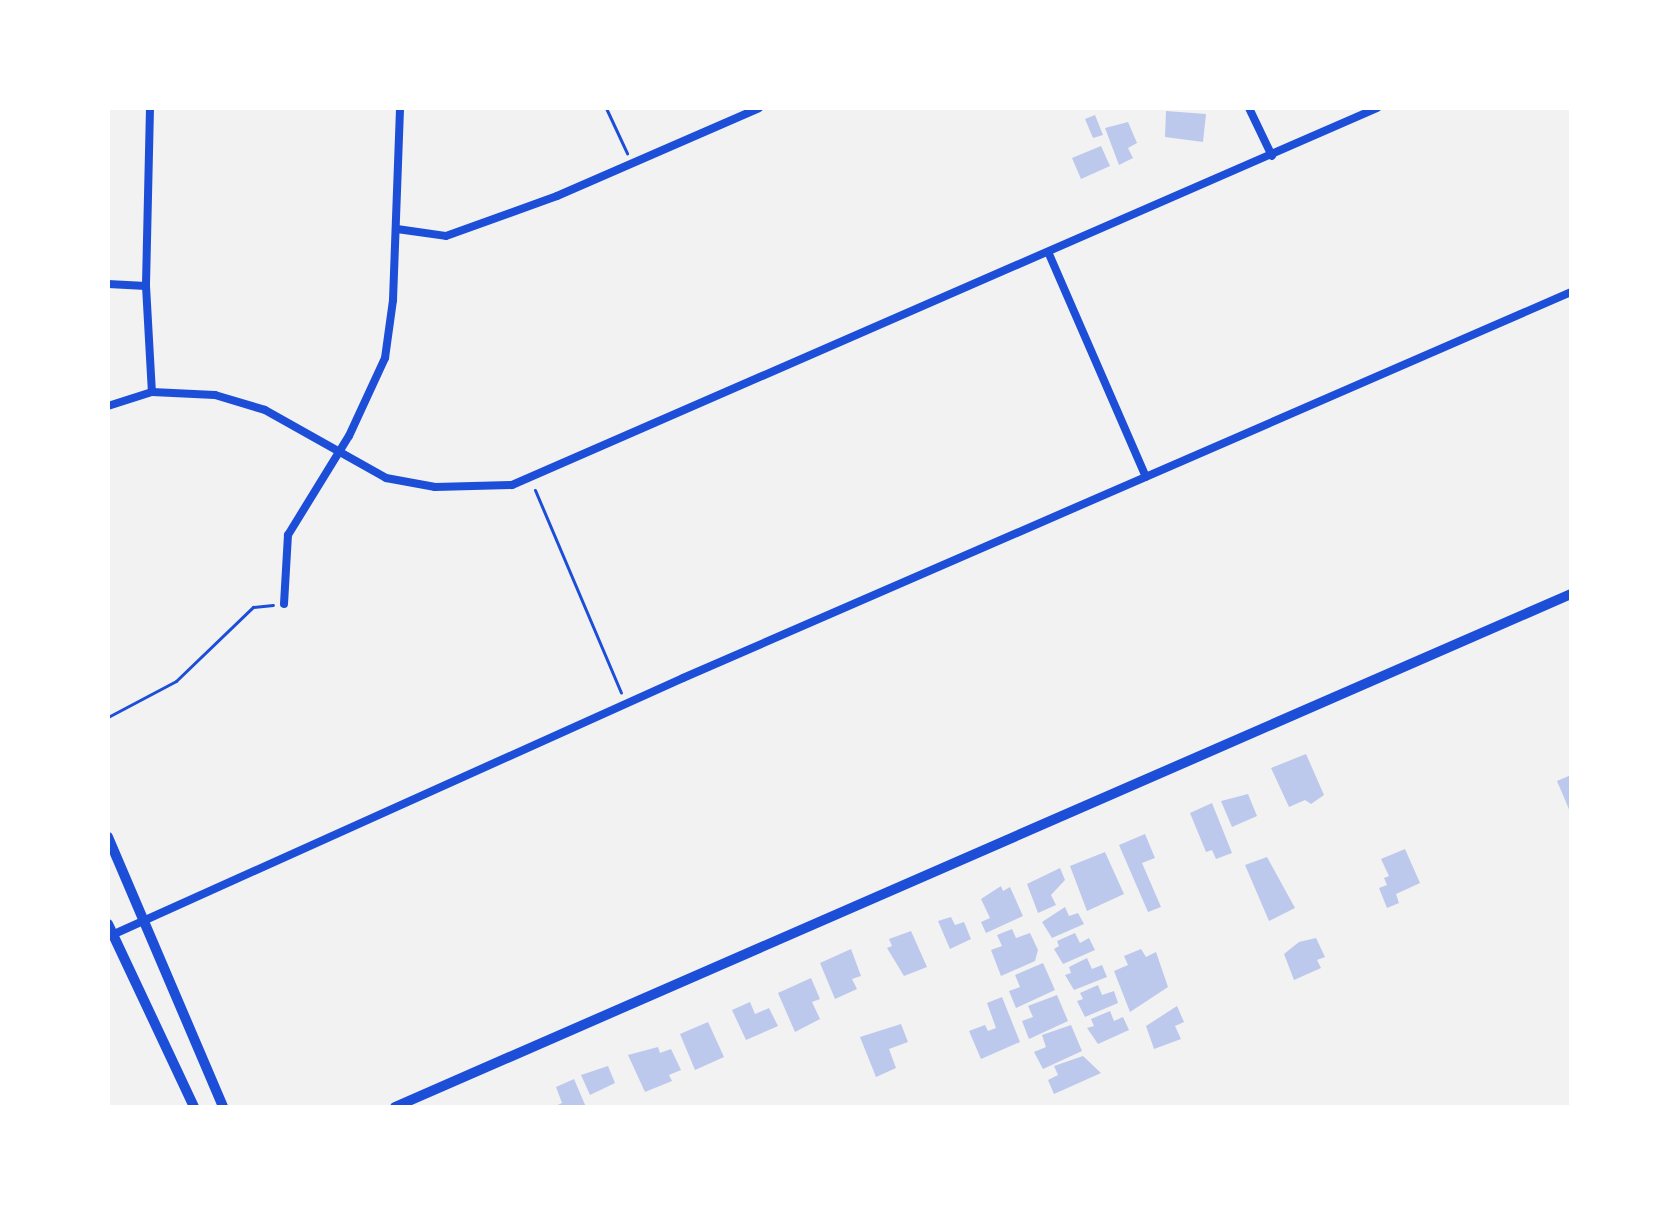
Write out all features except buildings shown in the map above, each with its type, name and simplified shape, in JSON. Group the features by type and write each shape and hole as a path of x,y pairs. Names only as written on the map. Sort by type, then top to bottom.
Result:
{"street":[{"path":"150,108 146,286 152,392"},
{"path":"284,604 288,535 339,447 349,436 385,358 397,229 400,108"},
{"path":"397,229 446,236 632,164 759,108"},
{"path":"1249,108 1272,156"},
{"path":"108,406 152,392 215,395 265,410 339,447 386,478 435,487 512,485 1049,254 1377,108"},
{"path":"1049,254 1146,477"},
{"path":"108,284 146,286"},
{"path":"112,935 625,704 1571,292"},
{"path":"395,1107 1571,594"},
{"path":"108,839 146,920 223,1107"},
{"path":"108,924 194,1107"}],"path":[{"path":"606,108 632,164"},
{"path":"530,478 625,704"},
{"path":"108,717 176,681 253,607 284,604"}]}
